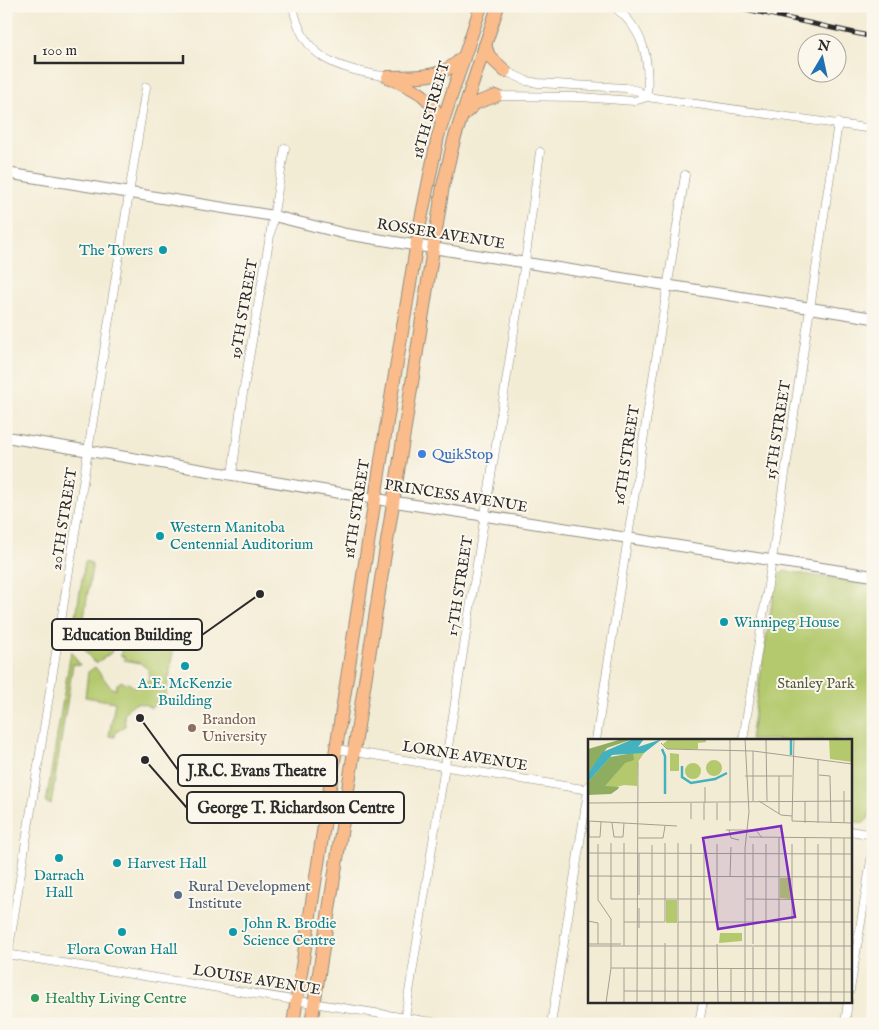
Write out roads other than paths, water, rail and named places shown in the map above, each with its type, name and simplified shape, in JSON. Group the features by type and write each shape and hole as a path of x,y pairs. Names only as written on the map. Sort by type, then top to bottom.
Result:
{"main road":[{"name":"18TH STREET","path":"293,1024 387,422 430,171 442,123 481,6"},
{"name":"18TH STREET","path":"311,1024 433,248 448,164 498,6"},
{"path":"485,45 489,56 505,71"},
{"path":"388,77 434,75 450,68 464,55"},
{"path":"388,77 412,88 430,101 442,123"},
{"path":"461,118 476,103 496,96"}],"street":[{"path":"293,6 299,27 306,42 314,51 341,68 388,77"},
{"path":"613,6 628,17 644,49 648,67 647,97"},
{"path":"505,71 533,82 626,88 638,91 647,97 873,129"},
{"name":"20TH STREET","path":"7,954 146,87"},
{"path":"496,96 580,97 634,102 647,97"},
{"name":"15TH STREET","path":"743,739 838,123"},
{"name":"19TH STREET","path":"232,475 242,399 285,148"},
{"name":"17TH STREET","path":"404,1021 525,262 540,152"},
{"name":"ROSSER AVENUE","path":"6,173 274,216 346,234 873,318"},
{"name":"16TH STREET","path":"596,739 685,175"},
{"name":"PRINCESS AVENUE","path":"6,437 376,499 873,576"},
{"name":"LORNE AVENUE","path":"336,749 588,788"},
{"path":"551,1024 588,794"},
{"path":"852,831 873,835"},
{"path":"852,978 873,848"},
{"name":"LOUISE AVENUE","path":"7,954 297,1001 404,1021 444,1024"},
{"path":"699,1024 703,1002"},
{"path":"845,1024 848,1002"}],"railway":[{"path":"732,6 873,37"}],"place":[{"name":"The Towers","path":"163,250"},
{"name":"QuikStop","path":"422,454"},
{"name":"Western Manitoba Centennial Auditorium","path":"160,536"},
{"name":"Education Building","path":"260,594"},
{"name":"Winnipeg House","path":"724,622"},
{"name":"A.E. McKenzie Building","path":"185,666"},
{"name":"J.R.C. Evans Theatre","path":"140,718"},
{"name":"Brandon University","path":"192,728"},
{"name":"George T. Richardson Centre","path":"145,760"},
{"name":"Darrach Hall","path":"59,858"},
{"name":"Harvest Hall","path":"117,863"},
{"name":"Rural Development Institute","path":"178,895"},
{"name":"Flora Cowan Hall","path":"122,932"},
{"name":"John R. Brodie Science Centre","path":"233,932"},
{"name":"Healthy Living Centre","path":"35,998"}],"park label":[{"name":"Stanley Park","path":"816,683"}]}
